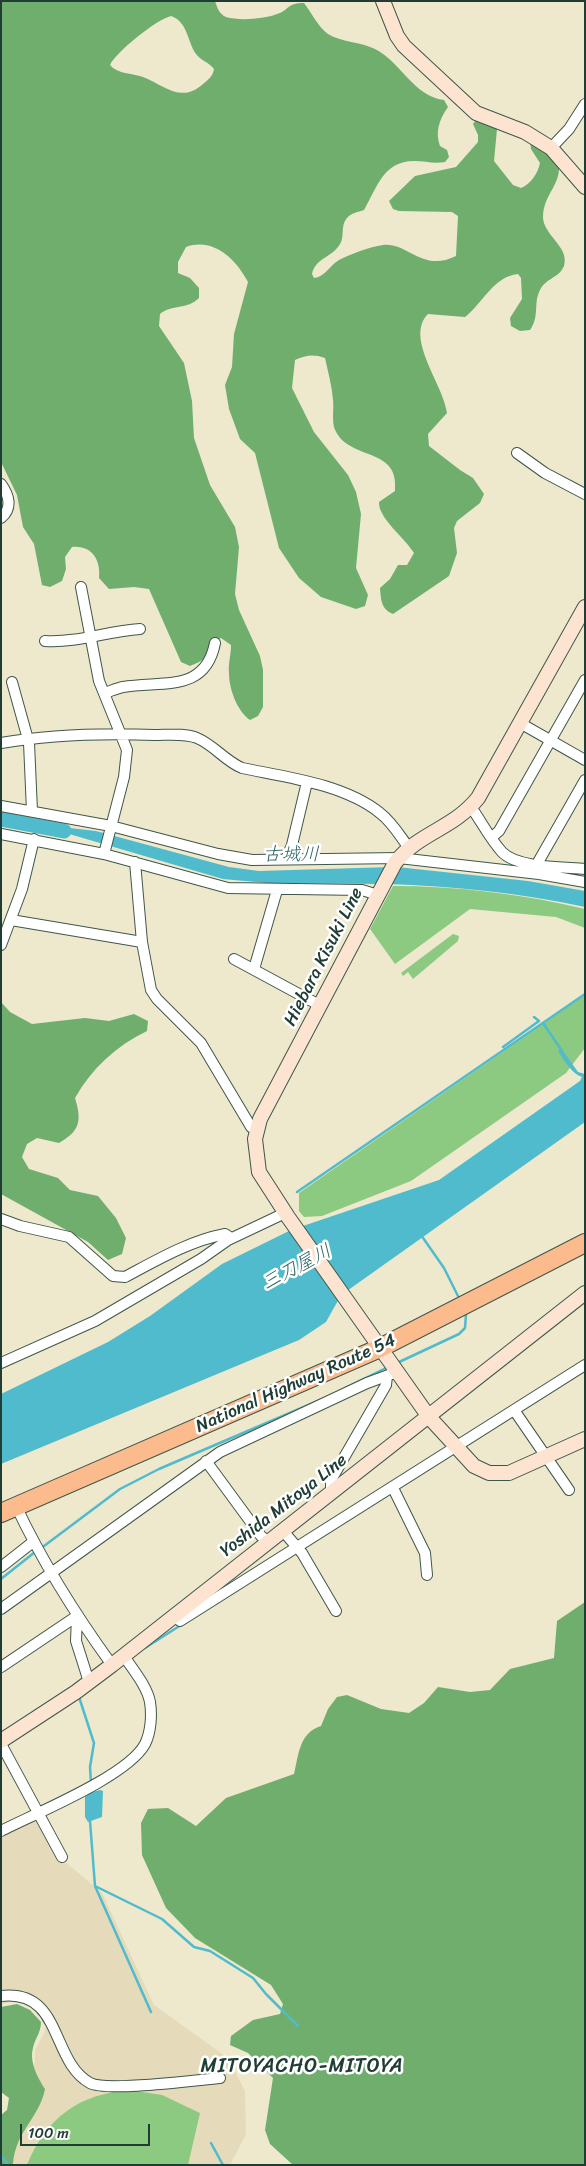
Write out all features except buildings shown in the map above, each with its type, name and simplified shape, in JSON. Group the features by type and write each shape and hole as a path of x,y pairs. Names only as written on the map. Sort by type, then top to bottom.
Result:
{"highway":[{"name":"National Highway Route 54","path":"9,1509 387,1360 585,1243"}],"main road":[{"path":"383,1 397,36 404,46 476,113 525,132 551,148 585,188"},
{"name":"Hiebara Kisuki Line","path":"584,610 471,807 457,820 423,838 409,848 397,861 256,1130 255,1150 259,1172 286,1215 387,1360 429,1416 474,1466 489,1473 498,1474 546,1458 585,1439"},
{"name":"Yoshida Mitoya Line","path":"1,1742 124,1656 585,1293"}],"street":[{"path":"551,148 569,128 585,104"},
{"path":"517,453 545,474 585,494"},
{"path":"1,484 9,501 7,512 1,518"},
{"path":"81,587 95,666 127,750 124,777 104,853"},
{"path":"45,641 90,638 101,633 140,629"},
{"path":"105,693 124,687 171,684 196,675 211,660 215,643"},
{"path":"492,837 500,831 585,680"},
{"path":"12,682 28,739 32,811"},
{"path":"520,723 585,760"},
{"path":"1,743 96,732 198,738 235,765 336,790 379,812 409,848"},
{"path":"538,864 585,780"},
{"path":"286,860 292,845 307,782"},
{"path":"1,806 32,811 218,854 252,860 397,861 539,874 585,882"},
{"path":"471,807 503,853 510,857 538,864 585,869"},
{"path":"1,834 104,853 228,888 362,890 380,892"},
{"path":"1,946 11,920 34,840"},
{"path":"135,862 142,942 151,990 157,1000 201,1043 251,1127 256,1130"},
{"path":"254,969 278,890"},
{"path":"11,920 142,942"},
{"path":"234,959 321,1006"},
{"path":"1,1363 124,1305 201,1259 231,1238 286,1215"},
{"path":"1,1219 20,1226 69,1237 113,1276 120,1277 125,1277 156,1258 196,1242 225,1234 231,1238"},
{"path":"1,1609 220,1452 387,1360"},
{"path":"331,1492 331,1480 386,1385 387,1360"},
{"path":"176,1614 180,1622 393,1488 459,1449 514,1410 585,1365"},
{"path":"514,1410 569,1490"},
{"path":"206,1462 255,1529 268,1542"},
{"path":"393,1488 426,1553 427,1575"},
{"path":"9,1509 36,1547 77,1616 112,1665"},
{"path":"283,1531 297,1548 336,1611"},
{"path":"1,1567 36,1547"},
{"path":"1,1667 77,1616"},
{"path":"77,1616 76,1641 89,1682"},
{"path":"1,1831 111,1775 146,1743 150,1727 150,1702 147,1692 124,1656"},
{"path":"1,1742 62,1857"},
{"path":"1,1996 23,1996 40,2007 52,2023 72,2064 79,2074 90,2083 99,2086 134,2086 220,2078"}],"shaded area":[{"path":"37,1817 57,1855 102,1893 154,2005 228,2058 245,2091 246,2134 230,2165 17,2165 7,2157 35,2061 35,2050 44,2034 45,2027 40,2017 30,2007 16,2001 1,2004 1,1835"}],"green space":[{"path":"1,1 215,1 224,16 244,19 272,16 291,5 304,3 318,24 328,34 375,49 393,62 424,92 444,100 448,107 440,121 438,136 440,146 447,150 449,157 445,162 441,163 403,162 388,171 377,185 364,210 347,218 340,244 317,264 312,274 314,278 324,273 336,262 354,253 383,245 392,245 416,256 434,261 456,256 458,216 452,212 399,211 393,209 389,201 415,176 456,167 478,142 478,135 473,124 475,121 488,122 497,129 494,161 513,185 521,188 525,186 534,178 538,171 540,163 531,149 530,140 558,159 558,175 546,201 543,217 547,230 563,253 565,259 564,266 540,290 535,320 530,330 520,331 511,326 510,318 522,299 521,278 518,274 510,276 495,285 465,317 428,314 422,324 420,336 423,348 447,413 428,434 429,446 473,478 484,494 480,503 457,521 454,528 457,553 449,576 393,614 384,607 380,588 390,579 398,565 407,565 414,553 387,521 380,508 379,502 395,491 395,478 391,469 378,458 350,446 337,434 333,424 331,384 325,358 310,356 295,360 292,388 314,432 348,475 356,492 361,514 356,568 368,595 365,606 356,609 321,597 299,578 279,548 255,453 240,439 229,409 225,385 232,367 234,334 248,282 237,265 223,252 205,245 186,247 178,262 178,273 190,278 199,288 199,298 190,304 169,309 160,314 159,326 184,363 192,401 194,438 210,485 235,527 239,547 235,594 239,610 260,656 263,670 263,707 258,716 250,720 245,716 232,693 229,679 231,645 221,638 210,644 209,653 202,661 190,666 181,662 149,589 134,587 109,589 99,578 97,560 90,551 85,548 72,547 65,557 66,569 62,581 50,587 42,585 34,544 23,527 17,495 1,462","holes":["171,16 177,19 184,27 196,54 214,69 210,78 195,90 180,93 173,91 143,77 117,70 110,65 120,52 147,29 165,18"]},
{"path":"393,886 466,889 514,895 585,909 585,928 556,917 470,909 395,964 370,929"},
{"path":"453,934 459,936 458,941 413,979 408,972 403,976 401,973"},
{"path":"585,995 585,1048 566,1073 411,1181 322,1216 304,1217 299,1211 299,1193"},
{"path":"1,1002 10,1012 32,1024 85,1018 109,1021 134,1014 148,1021 147,1031 115,1051 97,1068 82,1087 75,1098 79,1119 75,1130 59,1143 37,1138 27,1144 22,1157 29,1169 58,1178 70,1190 98,1196 116,1218 126,1238 122,1254 108,1260 88,1242 1,1194"},
{"path":"585,1602 585,2165 293,2165 270,2144 265,2130 273,2078 248,2053 230,2045 231,2036 253,2020 280,2014 283,2004 271,1985 195,1938 166,1908 142,1855 141,1823 148,1809 168,1808 196,1826 226,1798 294,1774 304,1739 314,1729 321,1726 328,1709 337,1697 347,1695 381,1709 409,1713 424,1703 438,1687 470,1692 490,1690 510,1669 554,1658 557,1621"},
{"path":"17,2004 30,2010 41,2022 33,2048 32,2059 37,2075 45,2089 38,2109 18,2143 13,2165 1,2165 1,2115 7,2110 9,2098 1,2092 1,2007"},
{"path":"129,2090 162,2095 200,2113 188,2165 27,2165 44,2134 66,2111 95,2097 111,2092"}],"water":[{"path":"35,824 96,831 229,867 259,871 391,867 381,884 267,883 223,879"},
{"path":"397,867 528,881 585,891 585,907 486,891 437,886 387,884"},
{"path":"561,1048 578,1072 585,1074 585,1122 344,1293 297,1228 439,1180 580,1081 582,1077 571,1070 558,1051"},
{"name":"三刀屋川","path":"293,1229 340,1297 326,1322 299,1340 1,1464 1,1394 108,1342 150,1316 222,1264"},
{"path":"103,1791 102,1817 88,1822 85,1817 85,1797 89,1793"}],"waterway":[{"name":"古城川","path":"1,819 64,831"},
{"path":"297,1192 585,994"},
{"path":"503,1047 539,1021 534,1017"},
{"path":"543,1023 562,1051"},
{"path":"421,1235 444,1268 459,1298"},
{"path":"397,1363 459,1334 465,1328 466,1314"},
{"path":"345,1388 388,1367"},
{"path":"40,1549 120,1489 159,1469 320,1400"},
{"path":"1,1579 35,1552"},
{"path":"145,1648 181,1625"},
{"path":"79,1697 94,1743 90,1767 91,1783"},
{"path":"90,1821 95,1886 151,2012"},
{"path":"95,1886 162,1919 194,1947 210,1951 253,1978 298,2026"},
{"path":"211,2143 223,2165"},
{"path":"1,2156 9,2165"}],"district":[{"name":"MITOYACHO-MITOYA","path":"302,2067"}]}
